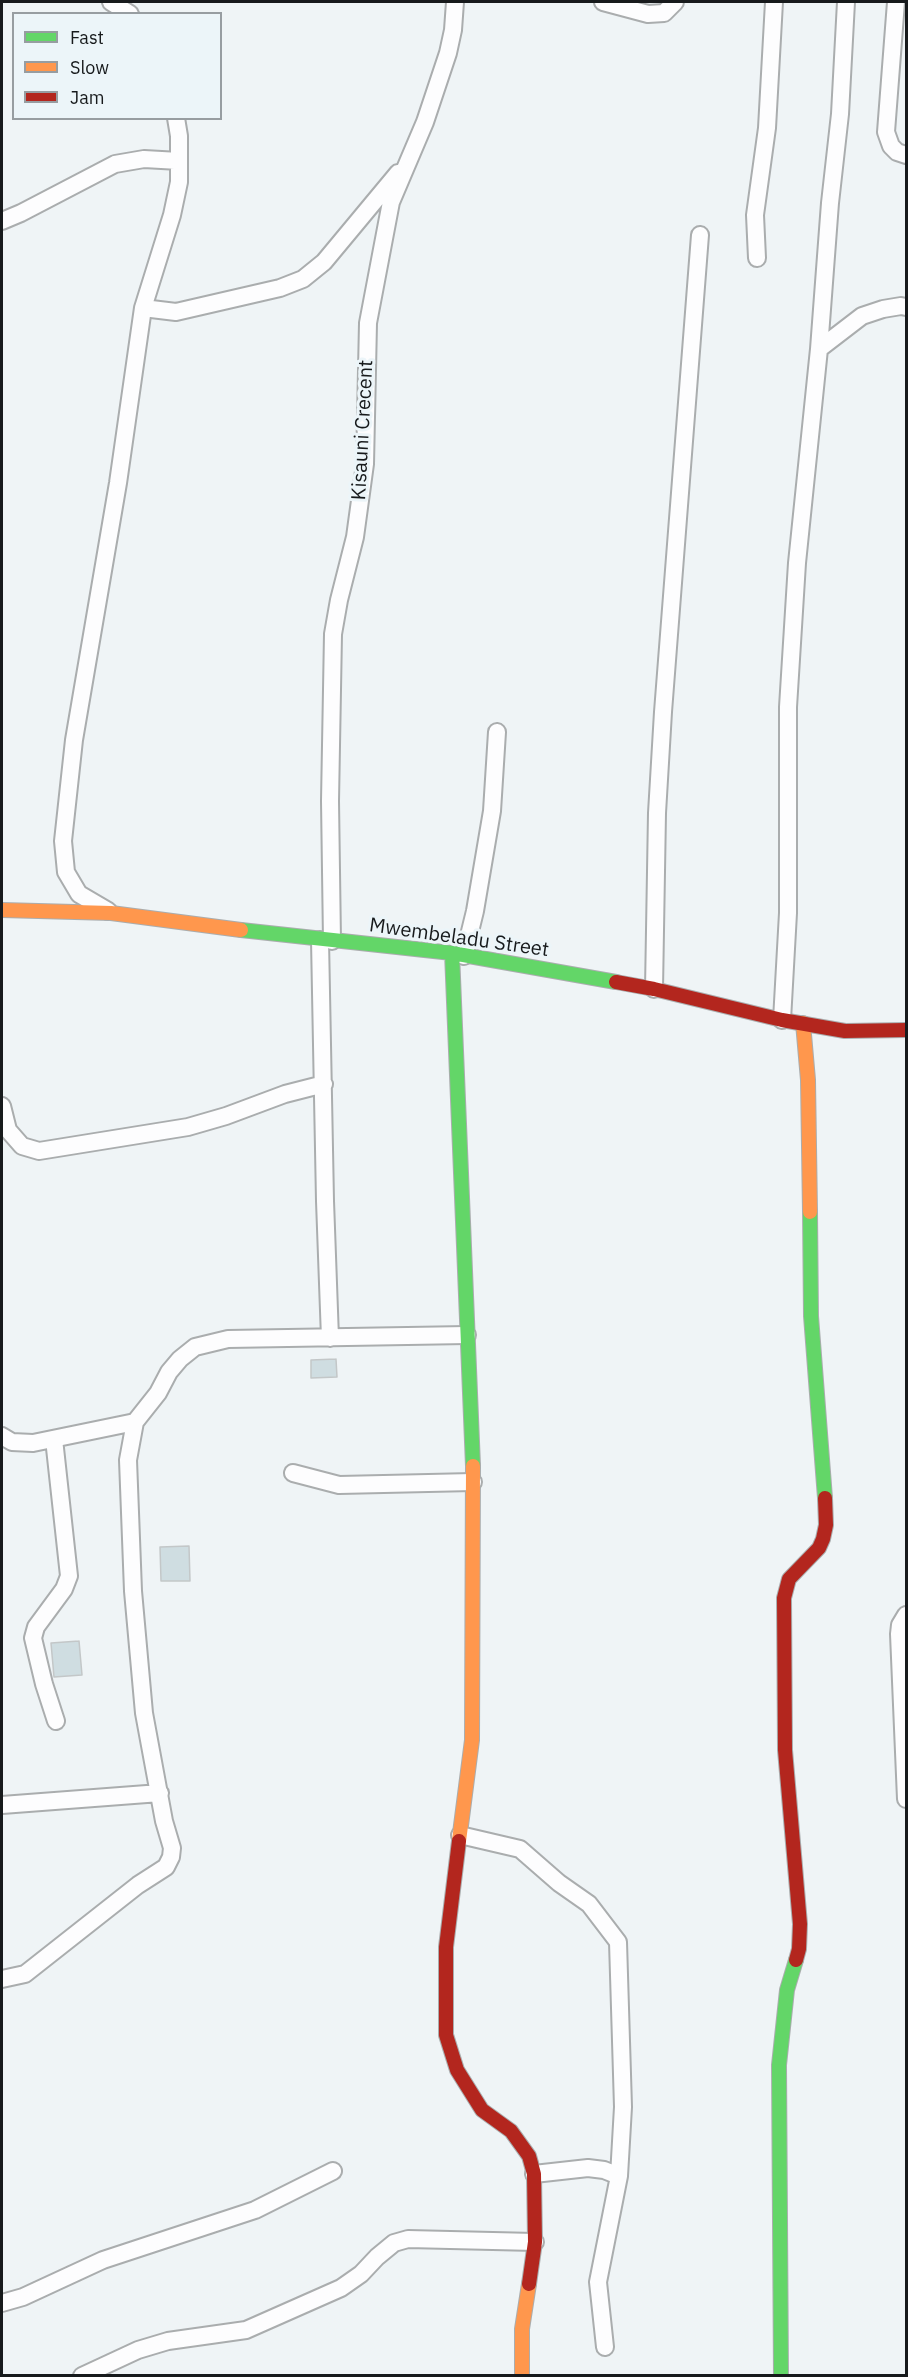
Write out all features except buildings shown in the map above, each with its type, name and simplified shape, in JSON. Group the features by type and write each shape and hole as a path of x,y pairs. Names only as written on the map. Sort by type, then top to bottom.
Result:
{"street":[{"path":"111,2 127,12"},
{"name":"Kisauni Crecent","path":"330,1338 324,1084 333,634 362,495 365,464 368,323 391,202 425,122 448,53 453,30 455,2"},
{"path":"605,2 648,14 664,13 675,2"},
{"path":"757,258 755,215 767,128 774,2"},
{"path":"782,1020 788,913 788,696 797,562 840,114 846,2"},
{"path":"896,2 886,132 891,146 897,152 906,155"},
{"path":"111,914 79,894 66,872 63,841 74,741 118,483 143,308 172,215 178,182 179,136 176,120"},
{"path":"2,221 115,164 144,159 179,161"},
{"path":"143,308 176,312 280,288 303,279 324,262 406,163"},
{"path":"654,989 657,813 663,712 700,235"},
{"path":"819,349 862,316 883,309 906,307"},
{"path":"497,732 492,811 475,911 458,954 467,1335 473,1482 472,1740 446,1947 446,2036 457,2070 482,2110 511,2131 529,2156 534,2174 535,2242 522,2329 522,2376"},
{"name":"Mwembeladu Street","path":"2,910 111,914 458,954 654,989 782,1020 845,1031 906,1030"},
{"path":"781,2376 779,2065 787,1990 799,1948 800,1924 785,1750 784,1598 789,1580 819,1548 824,1539 825,1525 822,1444 811,1316 808,1080 803,1023"},
{"path":"2,1106 8,1130 22,1146 39,1151 188,1127 285,1094 324,1084"},
{"path":"2,1979 25,1974 138,1885 166,1868 171,1857 172,1848 144,1713 133,1591 128,1460 135,1422 158,1393 174,1365 195,1347 228,1340 279,1337 467,1335"},
{"path":"2,1436 12,1442 33,1443 135,1422"},
{"path":"54,1439 69,1576 64,1590 36,1627 33,1638 56,1721"},
{"path":"293,1473 339,1485 473,1482"},
{"path":"906,1615 900,1625 899,1634 906,1799"},
{"path":"2,1805 160,1793"},
{"path":"460,1835 520,1849 559,1883 589,1904 618,1942 623,2107 619,2176 598,2282 604,2347"},
{"path":"534,2174 588,2168 619,2176"},
{"path":"2,2303 23,2297 103,2260 255,2210 333,2171"},
{"path":"82,2376 138,2350 168,2341 246,2330 341,2288 361,2274 376,2257 394,2243 408,2239 535,2242"}],"traffic: fast":[{"path":"241,930 452,953 616,982"},
{"path":"452,953 473,1466"},
{"path":"810,1212 811,1316 825,1498"},
{"path":"781,2376 779,2065 787,1990 796,1960"}],"traffic: slow":[{"path":"2,910 111,913 241,930"},
{"path":"803,1023 808,1080 810,1212"},
{"path":"459,1841 472,1740 473,1466"},
{"path":"522,2376 522,2329 529,2284"}],"traffic: jam":[{"path":"616,982 782,1020 845,1031 906,1030"},
{"path":"796,1960 800,1924 785,1750 784,1598 789,1579 819,1548 823,1539 826,1525 825,1498"},
{"path":"459,1841 446,1947 446,2035 457,2070 482,2110 511,2131 529,2156 534,2174 535,2242 529,2284"}]}
